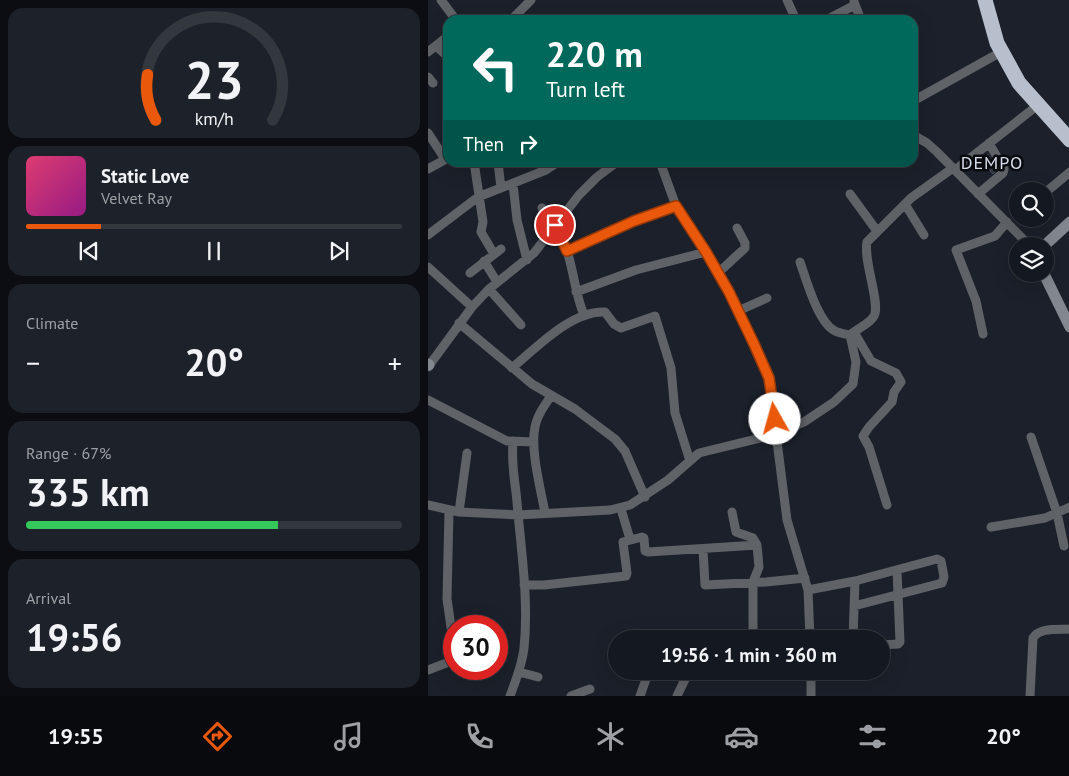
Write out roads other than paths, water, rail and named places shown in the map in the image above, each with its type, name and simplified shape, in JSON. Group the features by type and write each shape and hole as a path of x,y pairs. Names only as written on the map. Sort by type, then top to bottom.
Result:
{"highway":[{"path":"985,0 1022,69 1046,99 1070,124"},
{"path":"993,0 1001,52 1019,83 1070,140"}],"street":[{"path":"441,0 452,15"},
{"path":"788,0 794,15"},
{"path":"834,15 855,2 859,15"},
{"path":"516,15 528,3"},
{"path":"443,39 431,47 443,54"},
{"path":"918,98 1001,52"},
{"path":"800,262 813,297 824,319 835,331 853,332 866,324 876,314 876,305 865,253 867,242 905,204 1038,105"},
{"path":"428,133 443,153"},
{"path":"918,138 927,143 1021,237"},
{"path":"978,194 1003,173 1004,169 989,143"},
{"path":"428,169 443,160"},
{"path":"470,272 498,251 481,232 483,222 475,167"},
{"path":"499,167 501,188"},
{"path":"428,235 478,197 550,167"},
{"path":"428,365 459,323 489,289 527,260 540,247 555,225 603,167"},
{"path":"662,167 676,206 718,272 769,378 787,520 808,590 810,630"},
{"path":"1054,185 1070,172"},
{"path":"513,184 517,220 527,260"},
{"path":"850,194 878,231"},
{"path":"905,204 924,236"},
{"path":"567,251 634,221 676,206"},
{"path":"542,208 555,225 567,251 576,292 584,315"},
{"path":"983,334 976,301 956,250 995,236 1007,222"},
{"path":"1054,237 1070,222"},
{"path":"718,272 745,248 745,243 737,228"},
{"path":"576,292 636,270 706,252"},
{"path":"484,262 497,282"},
{"path":"428,267 472,307"},
{"path":"1048,282 1070,327"},
{"path":"489,289 522,325"},
{"path":"738,311 768,298"},
{"path":"512,368 563,327 584,315 605,312 614,324 621,328 655,316 671,368 675,413 690,461"},
{"path":"459,323 512,368 551,396 574,409 619,444 645,497"},
{"path":"428,504 449,511 518,515 621,509 645,497 699,453 777,434 804,422 834,402 853,384 856,362 853,332"},
{"path":"853,332 871,361 896,373 901,382 894,392 892,402 868,427 863,436 869,447 887,505"},
{"path":"545,513 534,442 534,428 538,416 551,396"},
{"path":"428,400 507,441 534,442"},
{"path":"1031,437 1056,513 1064,546"},
{"path":"510,696 519,672 524,649 525,610 518,515 511,463 513,441"},
{"path":"460,512 468,453"},
{"path":"991,527 1045,518 1070,507"},
{"path":"621,509 630,539"},
{"path":"449,511 447,600 449,615"},
{"path":"732,512 736,532 739,535 753,538 757,545 759,567 753,582 753,630"},
{"path":"524,585 544,585 626,576 623,542 630,539 643,537 646,552 757,545"},
{"path":"704,549 704,584 805,578"},
{"path":"808,590 855,581 937,560 941,561 944,577 938,585 854,606"},
{"path":"890,644 900,642 897,570"},
{"path":"853,630 855,581"},
{"path":"1030,696 1033,638 1036,633 1043,631 1070,629"},
{"path":"428,670 443,664"},
{"path":"519,672 538,677"},
{"path":"640,696 646,680"},
{"path":"677,696 685,680"},
{"path":"811,680 811,696"},
{"path":"573,696 590,689"}],"district":[{"name":"DEMPO","path":"992,163"}]}
